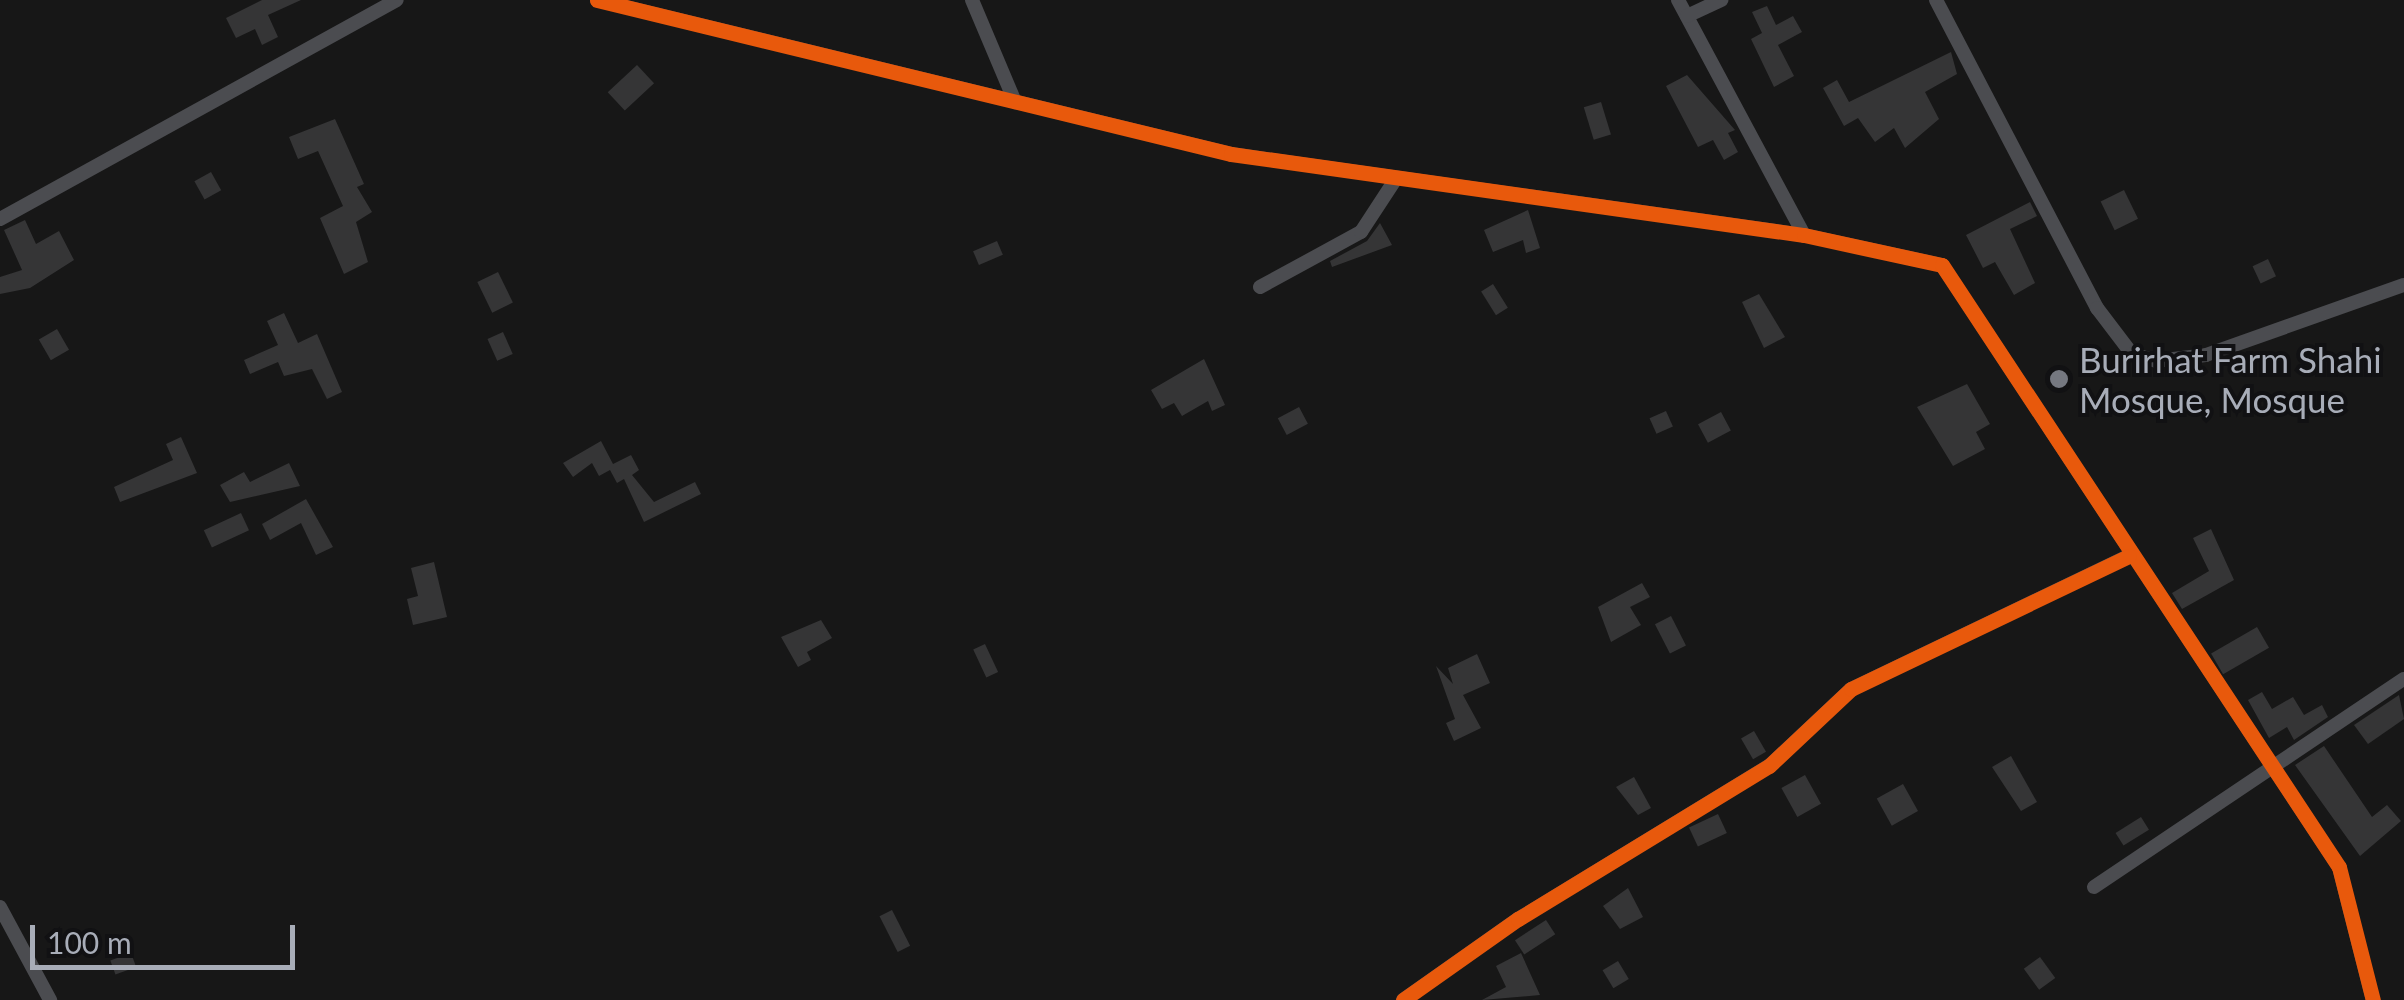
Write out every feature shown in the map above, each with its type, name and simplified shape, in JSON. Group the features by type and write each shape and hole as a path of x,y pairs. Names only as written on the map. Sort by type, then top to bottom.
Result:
{"street":[{"path":"0,219 396,0"},
{"path":"598,0 1231,154 1804,235 1942,265 2129,556 2338,866 2373,1000"},
{"path":"972,0 1016,102"},
{"path":"1678,0 1804,235"},
{"path":"1687,16 1721,0"},
{"path":"1936,0 2098,308 2132,354 2156,361 2206,355 2404,285"},
{"path":"1260,286 1361,232 1395,180"},
{"path":"1402,1000 1518,919 1769,766 1851,690 2129,556"},
{"path":"2094,888 2272,763 2404,678"},
{"path":"0,908 50,1000"}],"building":[{"path":"262,0 301,0 268,15 278,37 262,45 255,29 236,38 226,18"},
{"path":"1767,6 1776,25 1793,16 1802,32 1778,45 1794,76 1774,87 1751,39 1762,33 1752,12"},
{"path":"1951,52 1957,74 1925,92 1939,119 1905,148 1894,128 1875,142 1858,118 1844,126 1823,88 1837,80 1849,102"},
{"path":"637,65 654,83 625,111 608,92"},
{"path":"1687,75 1735,130 1728,133 1738,152 1724,160 1713,140 1698,147 1666,86"},
{"path":"1601,102 1611,135 1594,140 1584,107"},
{"path":"335,119 364,184 357,187 372,212 356,222 368,262 344,274 320,218 343,206 318,151 298,159 289,137"},
{"path":"211,172 221,190 205,200 194,181"},
{"path":"2124,190 2138,219 2115,230 2101,201"},
{"path":"2030,202 2037,216 2010,229 2035,283 2014,295 1995,262 1983,268 1966,235"},
{"path":"1528,210 1540,248 1526,253 1523,240 1493,252 1484,230"},
{"path":"25,220 36,244 59,231 74,260 30,288 0,294 0,277 22,270 4,230"},
{"path":"1380,223 1392,245 1332,267 1330,261 1367,241"},
{"path":"997,241 1003,255 979,265 973,251"},
{"path":"2268,259 2276,276 2261,283 2253,266"},
{"path":"498,272 513,303 492,313 477,282"},
{"path":"1493,284 1508,308 1496,315 1481,291"},
{"path":"1759,294 1785,337 1764,348 1742,302"},
{"path":"284,313 298,343 317,334 342,392 327,399 312,369 284,376 278,362 250,374 244,360 278,345 267,321"},
{"path":"57,329 69,350 51,360 39,340"},
{"path":"503,332 513,354 497,361 487,339"},
{"path":"1204,359 1225,405 1212,411 1208,401 1182,416 1174,403 1162,409 1151,390"},
{"path":"1967,384 1990,424 1976,432 1985,449 1953,466 1917,407"},
{"path":"1299,407 1308,424 1287,435 1278,418"},
{"path":"1666,411 1673,427 1656,434 1650,418"},
{"path":"1721,412 1731,431 1708,443 1698,424"},
{"path":"181,437 197,473 120,502 114,487 173,460 166,444"},
{"path":"601,441 613,464 631,455 639,470 632,475 654,502 695,482 701,494 644,522 624,479 617,483 610,470 599,476 592,463 573,477 563,463"},
{"path":"289,463 300,486 230,502 220,485 244,472 250,482"},
{"path":"306,499 333,547 316,555 301,523 270,540 262,524"},
{"path":"241,513 249,530 212,548 204,530"},
{"path":"2211,529 2234,580 2182,609 2172,593 2209,571 2193,538"},
{"path":"434,562 447,617 413,625 407,599 418,596 411,568"},
{"path":"1642,583 1650,597 1630,607 1641,625 1611,642 1598,607"},
{"path":"1671,616 1686,645 1670,654 1655,624"},
{"path":"821,620 832,638 807,652 811,660 798,667 781,637"},
{"path":"2257,627 2269,648 2223,674 2211,654"},
{"path":"985,644 998,672 986,678 973,649"},
{"path":"1477,654 1490,683 1463,695 1481,728 1454,741 1446,723 1455,719 1436,666 1453,684 1448,668"},
{"path":"2262,692 2272,709 2293,697 2304,715 2322,705 2328,717 2294,740 2287,727 2269,738 2248,700"},
{"path":"2399,695 2404,719 2368,744 2354,725"},
{"path":"1754,731 1766,752 1753,759 1741,738"},
{"path":"2324,746 2372,817 2387,805 2401,821 2360,856 2295,765"},
{"path":"2011,756 2037,802 2021,811 1992,767"},
{"path":"1805,775 1821,804 1797,817 1781,788"},
{"path":"1634,777 1651,808 1638,815 1616,787"},
{"path":"1903,784 1918,811 1892,826 1877,799"},
{"path":"1718,814 1727,833 1698,847 1689,828"},
{"path":"2141,817 2149,830 2124,846 2116,833"},
{"path":"1628,888 1643,917 1620,929 1603,906"},
{"path":"892,910 910,946 898,952 880,916"},
{"path":"1546,920 1555,934 1524,954 1515,940"},
{"path":"131,953 136,967 115,975 110,961"},
{"path":"1521,953 1540,995 1482,1000 1506,987 1496,966"},
{"path":"2040,957 2055,978 2039,990 2024,969"},
{"path":"1618,961 1629,979 1613,988 1603,970"}],"cycle path":[{"path":"597,0 1231,154 1804,235 1942,265 2339,867 2373,1000"},
{"path":"1403,1000 1518,919 1769,766 1851,689 2129,556"}],"place":[{"name":"Burirhat Farm Shahi Mosque, Mosque","path":"2059,379"}]}
